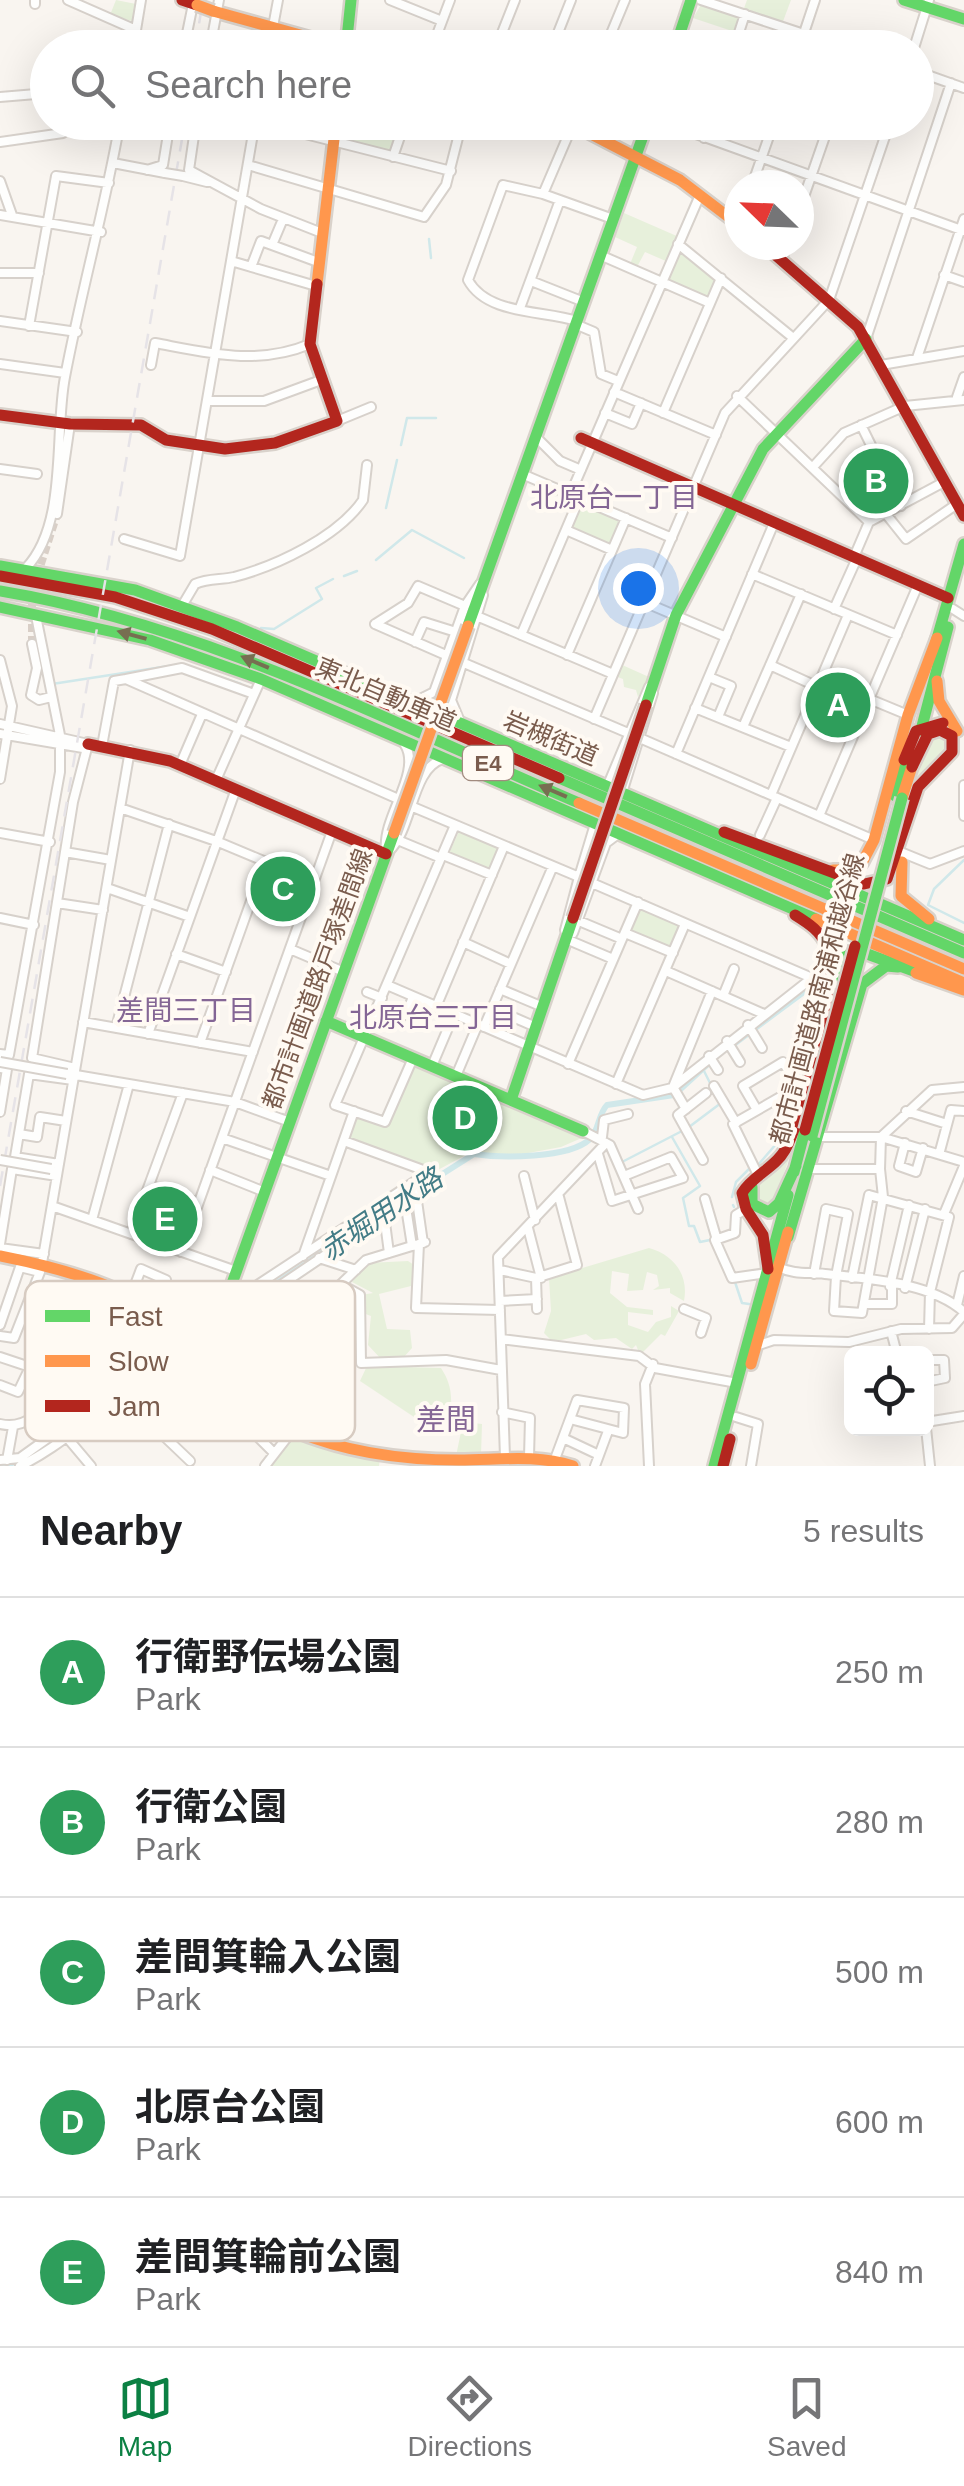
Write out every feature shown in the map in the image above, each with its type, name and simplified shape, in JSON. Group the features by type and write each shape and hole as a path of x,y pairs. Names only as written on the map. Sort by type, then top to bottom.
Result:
{"main road":[{"path":"348,30 351,0"},
{"path":"681,30 692,0"},
{"path":"904,0 928,4 964,19"},
{"path":"189,2 216,8 270,30"},
{"path":"0,415 64,423 141,425 158,437 239,449 265,446 337,421 310,344 333,140"},
{"path":"605,140 700,194 724,212"},
{"name":"都市計画道路戸塚差間線","path":"232,1281 386,854 397,837 468,619 642,140"},
{"path":"782,260 829,300 866,340 961,510"},
{"path":"511,1100 576,919 676,615 775,432 866,340"},
{"path":"586,440 918,585 955,608"},
{"name":"都市計画道路南浦和越谷線","path":"714,1466 771,1270 788,1236 937,638 955,608 964,544"},
{"name":"岩槻街道","path":"0,566 120,587 182,606 964,938"},
{"name":"都市計画道路南浦和越谷線","path":"908,763 922,728 964,570"},
{"name":"東北自動車道","path":"0,576 115,597 212,629 964,952"},
{"name":"東北自動車道","path":"0,591 97,608 207,643 964,969"},
{"path":"0,607 150,640 261,679 964,986"},
{"path":"805,862 848,870 862,864 874,840 908,715 937,638"},
{"path":"937,672 939,701 957,731 958,756 923,786 903,853 901,896 912,909 964,938"},
{"path":"922,728 942,722 957,731"},
{"path":"710,830 737,834 864,884 887,879 896,866 912,800 925,776 952,752 952,736 940,730 928,734 908,763"},
{"path":"88,744 130,750 180,765 386,854"},
{"path":"728,881 804,920 828,949 826,998 785,1149 743,1192 746,1209 763,1235 771,1270"},
{"path":"796,1166 774,1208 767,1212 755,1207 750,1198 752,1188 777,1168 793,1143 836,967 844,956 859,951 922,974"},
{"path":"788,1236 811,1169 812,1134 862,984 886,966 964,986"},
{"path":"326,1020 596,1136"},
{"name":"都市計画道路南浦和越谷線","path":"723,1466 756,1346 796,1166 812,1134"},
{"path":"746,1209 764,1219 784,1213 798,1190"},
{"path":"0,1256 41,1263 96,1281"},
{"path":"333,1441 426,1462 529,1457 555,1459 572,1466"}],"street":[{"path":"68,0 136,30 141,0"},
{"path":"272,30 278,0"},
{"path":"439,30 450,0"},
{"path":"503,30 515,0"},
{"path":"559,30 570,0"},
{"path":"612,30 625,0"},
{"path":"701,0 792,30"},
{"path":"805,30 815,0"},
{"path":"396,1 442,21"},
{"path":"186,30 189,2"},
{"path":"920,30 928,4"},
{"path":"740,30 746,14"},
{"path":"934,77 964,88"},
{"path":"934,134 951,83"},
{"path":"0,97 30,94"},
{"path":"0,142 30,138"},
{"path":"57,514 65,372 100,232 117,140"},
{"path":"148,170 163,165 167,140"},
{"path":"193,140 189,170 282,219 322,233"},
{"path":"124,539 180,556 253,140"},
{"path":"322,140 450,171"},
{"path":"392,157 398,140"},
{"path":"248,165 424,217 450,171 458,140"},
{"path":"543,194 565,140"},
{"path":"710,140 795,170"},
{"path":"758,170 768,140"},
{"path":"814,170 824,140"},
{"path":"594,719 736,396 829,300 884,140"},
{"path":"866,340 932,140"},
{"path":"113,163 212,182"},
{"path":"29,326 56,176 110,183"},
{"path":"814,177 962,230"},
{"path":"0,181 12,215"},
{"path":"613,219 503,184 468,280 483,298 576,323 594,332 601,374 618,382"},
{"path":"522,635 566,530 586,440 605,413 700,194"},
{"path":"520,308 560,200"},
{"path":"0,215 100,232"},
{"path":"272,245 282,219"},
{"path":"916,358 964,219"},
{"path":"251,267 261,241 318,262"},
{"path":"678,244 792,337"},
{"path":"600,255 710,303"},
{"path":"231,262 316,286"},
{"path":"0,273 38,273"},
{"path":"944,275 964,282"},
{"path":"663,413 721,278"},
{"path":"531,282 584,302"},
{"path":"0,322 77,332"},
{"path":"151,365 155,343 260,358 310,344"},
{"path":"882,365 964,350"},
{"path":"0,364 65,372"},
{"path":"813,467 844,433 905,406 961,399 964,378"},
{"path":"207,401 264,401 321,380"},
{"path":"614,392 716,435"},
{"path":"736,396 870,522"},
{"path":"605,413 632,424 641,404"},
{"path":"337,421 371,407"},
{"path":"26,568 35,558 55,498 64,423"},
{"path":"862,425 901,506"},
{"path":"535,436 560,461 581,470"},
{"path":"844,497 881,464"},
{"path":"182,606 195,584 238,576 297,552 341,521 363,500 366,465"},
{"path":"0,469 37,474"},
{"path":"522,474 672,538"},
{"path":"834,609 870,522 944,482"},
{"path":"886,514 906,539 961,510"},
{"path":"567,655 626,518"},
{"path":"676,754 774,522"},
{"path":"566,530 612,550"},
{"path":"752,574 896,635"},
{"path":"819,816 918,585"},
{"path":"448,656 375,624 408,603 418,586 468,619 522,635 613,674"},
{"path":"743,727 801,594"},
{"path":"644,602 726,637"},
{"path":"0,1061 9,1056 50,842 60,740 36,612"},
{"path":"760,836 791,748 848,615"},
{"path":"415,642 424,622 468,619"},
{"path":"409,702 434,692 468,619"},
{"path":"468,619 464,663 451,700 453,711 468,727"},
{"path":"32,644 37,668 31,696 39,700 52,697"},
{"path":"0,660 10,692 0,778"},
{"path":"464,663 628,733"},
{"path":"770,665 908,715"},
{"path":"102,746 114,682 182,668 254,694"},
{"path":"709,677 730,686 718,717"},
{"path":"126,679 396,798"},
{"path":"216,780 261,679"},
{"path":"607,787 641,698 654,680"},
{"path":"622,794 653,707 654,680"},
{"path":"696,708 791,748"},
{"path":"808,708 856,729"},
{"path":"180,765 202,714"},
{"path":"5,724 60,740"},
{"path":"4,735 88,744 65,852 32,1058 72,1074"},
{"path":"386,854 384,837 410,758 398,738"},
{"path":"642,739 874,840"},
{"path":"35,1281 52,1206 130,750"},
{"path":"448,759 426,769 397,837 492,876"},
{"path":"964,785 964,816"},
{"path":"148,1034 236,789"},
{"path":"413,807 579,877"},
{"path":"120,808 216,841 314,882"},
{"path":"116,1028 169,824"},
{"path":"595,824 564,920 566,939 613,959"},
{"path":"413,1058 385,1122 335,1104 455,825"},
{"path":"181,1252 332,831"},
{"path":"0,833 50,842"},
{"path":"618,834 606,844 576,919 673,953"},
{"path":"436,1006 504,846"},
{"path":"65,852 112,860"},
{"path":"903,853 930,864 964,852"},
{"path":"200,1043 265,862"},
{"path":"456,1076 492,1008 553,866"},
{"path":"387,986 645,1099 676,1090 812,978 592,882"},
{"path":"107,888 190,917"},
{"path":"254,894 302,914"},
{"path":"568,1064 638,902"},
{"path":"57,903 103,910"},
{"path":"0,918 34,925"},
{"path":"616,1084 685,924"},
{"path":"463,942 510,964"},
{"path":"290,949 344,972"},
{"path":"176,954 226,972"},
{"path":"723,996 734,969"},
{"path":"666,972 764,1014"},
{"path":"500,989 543,1006"},
{"path":"367,992 382,998"},
{"path":"686,1109 676,1090 712,992"},
{"path":"406,1014 414,997"},
{"path":"492,1008 536,1027"},
{"path":"432,1066 454,1014"},
{"path":"83,1022 253,1052"},
{"path":"750,1029 762,1048"},
{"path":"729,1045 740,1062"},
{"path":"0,1061 235,1102 290,1122"},
{"path":"0,1061 7,1069 0,1112"},
{"path":"757,1110 743,1086 783,1062 795,1081 805,1084"},
{"path":"56,1170 15,1157 29,1074 72,1074"},
{"path":"92,1220 128,1084"},
{"path":"714,1086 736,1122 758,1175"},
{"path":"814,1274 826,1209 848,1214 836,1276 834,1311 862,1312 883,1198 881,1137 932,1090 964,1087"},
{"path":"131,1234 183,1093"},
{"path":"703,1160 678,1114 706,1093"},
{"path":"736,1122 782,1096 800,1104"},
{"path":"940,1151 953,1108 964,1112"},
{"path":"303,1256 354,1111"},
{"path":"906,1112 947,1124"},
{"path":"624,1176 671,1156 683,1178 612,1201 596,1136 604,1120 628,1114"},
{"path":"19,1134 37,1136 40,1116 66,1121"},
{"path":"812,1134 881,1137 940,1151 964,1164 961,1188 952,1188 944,1214"},
{"path":"596,1136 624,1176 638,1209"},
{"path":"222,1138 331,1176"},
{"path":"264,1281 423,1176 423,1170 344,1141"},
{"path":"906,1143 898,1166 916,1172 923,1148"},
{"path":"505,1457 498,1257 598,1154"},
{"path":"0,1160 56,1170"},
{"path":"41,1263 0,1246 12,1169 56,1170"},
{"path":"811,1169 880,1169"},
{"path":"210,1170 264,1192"},
{"path":"524,1176 535,1220"},
{"path":"149,1185 198,1203"},
{"path":"283,1281 420,1192 416,1308 537,1304 539,1278 528,1228"},
{"path":"852,1278 869,1195 949,1216 930,1292 929,1328"},
{"path":"500,1270 539,1278 581,1264 559,1197"},
{"path":"704,1199 732,1278 771,1270 852,1278 930,1292 962,1310"},
{"path":"406,1201 420,1244"},
{"path":"864,1304 892,1304 891,1286 909,1205"},
{"path":"52,1206 236,1271"},
{"path":"717,1240 736,1233 736,1215 746,1209"},
{"path":"905,1288 925,1209"},
{"path":"384,1215 389,1253"},
{"path":"346,1281 366,1260 420,1244"},
{"path":"320,1258 356,1270"},
{"path":"0,1326 20,1268 41,1263"},
{"path":"136,1281 141,1269 166,1281"},
{"path":"756,1346 774,1340 848,1342 891,1331 952,1328 962,1310 964,1276"},
{"path":"355,1292 360,1295 361,1363 446,1360 502,1370"},
{"path":"0,1336 14,1338 25,1307"},
{"path":"684,1309 706,1318 700,1334"},
{"path":"891,1331 894,1346"},
{"path":"501,1339 639,1356 738,1384"},
{"path":"0,1357 25,1366"},
{"path":"934,1360 944,1360 945,1378 934,1380"},
{"path":"648,1466 646,1384 653,1362"},
{"path":"0,1385 18,1392 25,1378"},
{"path":"555,1459 564,1438 570,1419 578,1400 624,1408 623,1433 570,1419"},
{"path":"502,1412 530,1418 529,1457"},
{"path":"934,1423 964,1416"},
{"path":"736,1417 758,1424 751,1466"},
{"path":"0,1424 13,1427 25,1423"},
{"path":"13,1427 4,1460 20,1458 51,1441"},
{"path":"595,1466 608,1431"},
{"path":"927,1436 930,1466"},
{"path":"564,1438 599,1455"},
{"path":"20,1466 40,1456 56,1441"},
{"path":"69,1441 85,1464"},
{"path":"167,1441 190,1464"},
{"path":"263,1441 274,1452"},
{"path":"265,1466 282,1441"},
{"path":"40,1456 45,1466"}],"green space":[{"path":"116,0 136,4 132,21 110,15"},
{"path":"747,0 791,0 782,24 743,11"},
{"path":"702,3 740,16 738,30 693,18"},
{"path":"346,140 394,140 389,151"},
{"path":"624,213 679,237 668,262 645,252 637,267 630,264 637,247 615,237"},
{"path":"678,250 715,277 709,298 667,282"},
{"path":"879,468 898,500 896,506 868,517 848,498"},
{"path":"585,503 619,518 611,547 570,528"},
{"path":"620,664 649,677 638,697 636,690 624,687 623,679 615,676"},
{"path":"826,683 864,700 856,725 812,706"},
{"path":"940,735 948,739 948,750 907,796 929,740"},
{"path":"460,829 498,845 491,871 448,856"},
{"path":"269,866 307,882 300,910 259,894"},
{"path":"641,907 679,923 671,950 628,930"},
{"path":"416,1065 584,1137 561,1147 507,1157 473,1151 436,1171 347,1138 357,1115 387,1125"},
{"path":"797,1137 773,1203 766,1207 756,1203 758,1186 783,1163"},
{"path":"153,1190 195,1208 177,1248 136,1231"},
{"path":"649,1248 678,1267 684,1283 684,1301 670,1293 670,1288 653,1290 659,1286 657,1275 647,1272 643,1290 627,1291 629,1274 612,1271 610,1293 627,1307 653,1310 653,1315 628,1312 628,1325 648,1332 656,1322 671,1317 671,1306 679,1311 665,1336 661,1334 640,1355 636,1345 632,1349 616,1338 594,1340 586,1334 553,1342 544,1333 551,1311 549,1278"},
{"path":"408,1261 414,1265 411,1286 379,1294 387,1329 410,1330 412,1348 403,1358 382,1360 368,1345 371,1316 363,1313 361,1295 373,1293 353,1281 368,1263"},
{"path":"367,1366 441,1368 451,1400 451,1406 445,1406 443,1424 417,1419 360,1381"},
{"path":"482,1424 481,1455 456,1456 462,1427"},
{"path":"288,1441 380,1458 379,1466 269,1466"}],"waterway":[{"path":"429,239 431,258"},
{"path":"401,445 407,418 436,418"},
{"path":"386,508 397,460"},
{"path":"376,560 412,530 464,558"},
{"path":"344,576 357,571"},
{"path":"261,628 274,629 322,599 316,588 333,579"},
{"path":"52,684 182,664"},
{"path":"204,672 241,684"},
{"name":"赤堀用水路","path":"964,860 934,889 928,905 964,923"},
{"name":"赤堀用水路","path":"727,1049 813,985"},
{"name":"赤堀用水路","path":"807,989 810,993"},
{"path":"807,1039 810,995"},
{"path":"802,1058 805,1046"},
{"name":"赤堀用水路","path":"417,1190 474,1154 534,1156 580,1146 593,1136 607,1105 674,1095 709,1063"},
{"path":"798,1076 801,1065"},
{"path":"703,1069 712,1087"},
{"path":"793,1095 796,1084"},
{"path":"689,1127 721,1103"},
{"path":"758,1165 777,1143 791,1103"},
{"path":"622,1162 682,1131"},
{"path":"672,1137 700,1186 683,1198 689,1226 694,1226 700,1242 710,1240"},
{"path":"732,1197 736,1182 749,1169"},
{"name":"赤堀用水路","path":"280,1281 373,1219"},
{"path":"735,1282 742,1303 749,1304"},
{"name":"赤堀用水路","path":"0,1464 33,1456 57,1441"}],"tunnel":[{"path":"37,576 57,514"},
{"path":"32,594 32,644"}],"railway":[{"path":"198,30 203,0"},
{"path":"0,1186 182,140"}],"traffic: fast":[{"path":"348,30 351,0"},
{"path":"681,30 691,0"},
{"path":"904,0 964,19"},
{"path":"468,626 642,140"},
{"path":"646,705 676,615 763,449 866,339"},
{"path":"936,642 964,544"},
{"path":"0,566 135,590 237,627 964,940"},
{"path":"0,591 150,627 223,652 367,709 579,803"},
{"path":"0,607 150,640 261,679 816,919"},
{"path":"921,730 948,627"},
{"path":"895,796 905,756"},
{"path":"559,778 964,953"},
{"path":"812,1136 902,798"},
{"path":"233,1281 394,833"},
{"path":"511,1100 573,918"},
{"path":"835,976 844,956 859,951 922,974"},
{"path":"788,1237 862,984 886,966 898,967"},
{"path":"326,1021 583,1131"},
{"path":"794,1172 805,1130"},
{"path":"752,1187 752,1204 769,1212 779,1203 796,1166"},
{"path":"714,1466 788,1195"}],"traffic: slow":[{"path":"197,5 213,11"},
{"path":"213,11 282,30"},
{"path":"317,284 334,140"},
{"path":"603,140 680,180 724,214"},
{"path":"394,833 468,626"},
{"path":"833,870 848,870 862,863 874,840 908,715 937,638"},
{"path":"937,681 939,701 957,731"},
{"path":"902,798 913,763"},
{"path":"579,803 964,969"},
{"path":"902,862 901,896 929,919"},
{"path":"816,919 964,983"},
{"path":"916,973 964,990"},
{"path":"751,1364 788,1232"},
{"path":"0,1256 94,1281"},
{"path":"325,1441 397,1456 531,1459 573,1466"}],"traffic: jam":[{"path":"182,0 197,5"},
{"path":"781,260 858,327 964,516"},
{"path":"0,415 70,424 141,425 166,440 225,449 275,443 337,421 310,344 317,284"},
{"path":"581,438 948,598"},
{"path":"0,576 115,597 212,629 559,778"},
{"path":"573,918 646,705"},
{"path":"904,760 916,731 943,723"},
{"path":"724,832 864,884 887,879 918,787 952,752 952,736 940,730 928,734 912,767"},
{"path":"88,744 170,761 386,854"},
{"path":"768,1269 763,1235 746,1209 742,1193 781,1156 792,1134 817,1048 828,987 825,942 814,928 795,915"},
{"path":"805,1130 855,946"},
{"path":"723,1466 730,1439"}],"place":[{"name":"行衛公園","path":"876,481"},
{"name":"行衛野伝場公園","path":"838,705"},
{"name":"差間箕輪入公園","path":"283,889"},
{"name":"北原台公園","path":"465,1118"},
{"name":"差間箕輪前公園","path":"165,1219"}],"district":[{"name":"北原台一丁目","path":"614,497"},
{"name":"差間三丁目","path":"186,1010"},
{"name":"北原台三丁目","path":"433,1017"},
{"name":"差間","path":"446,1420"}]}
